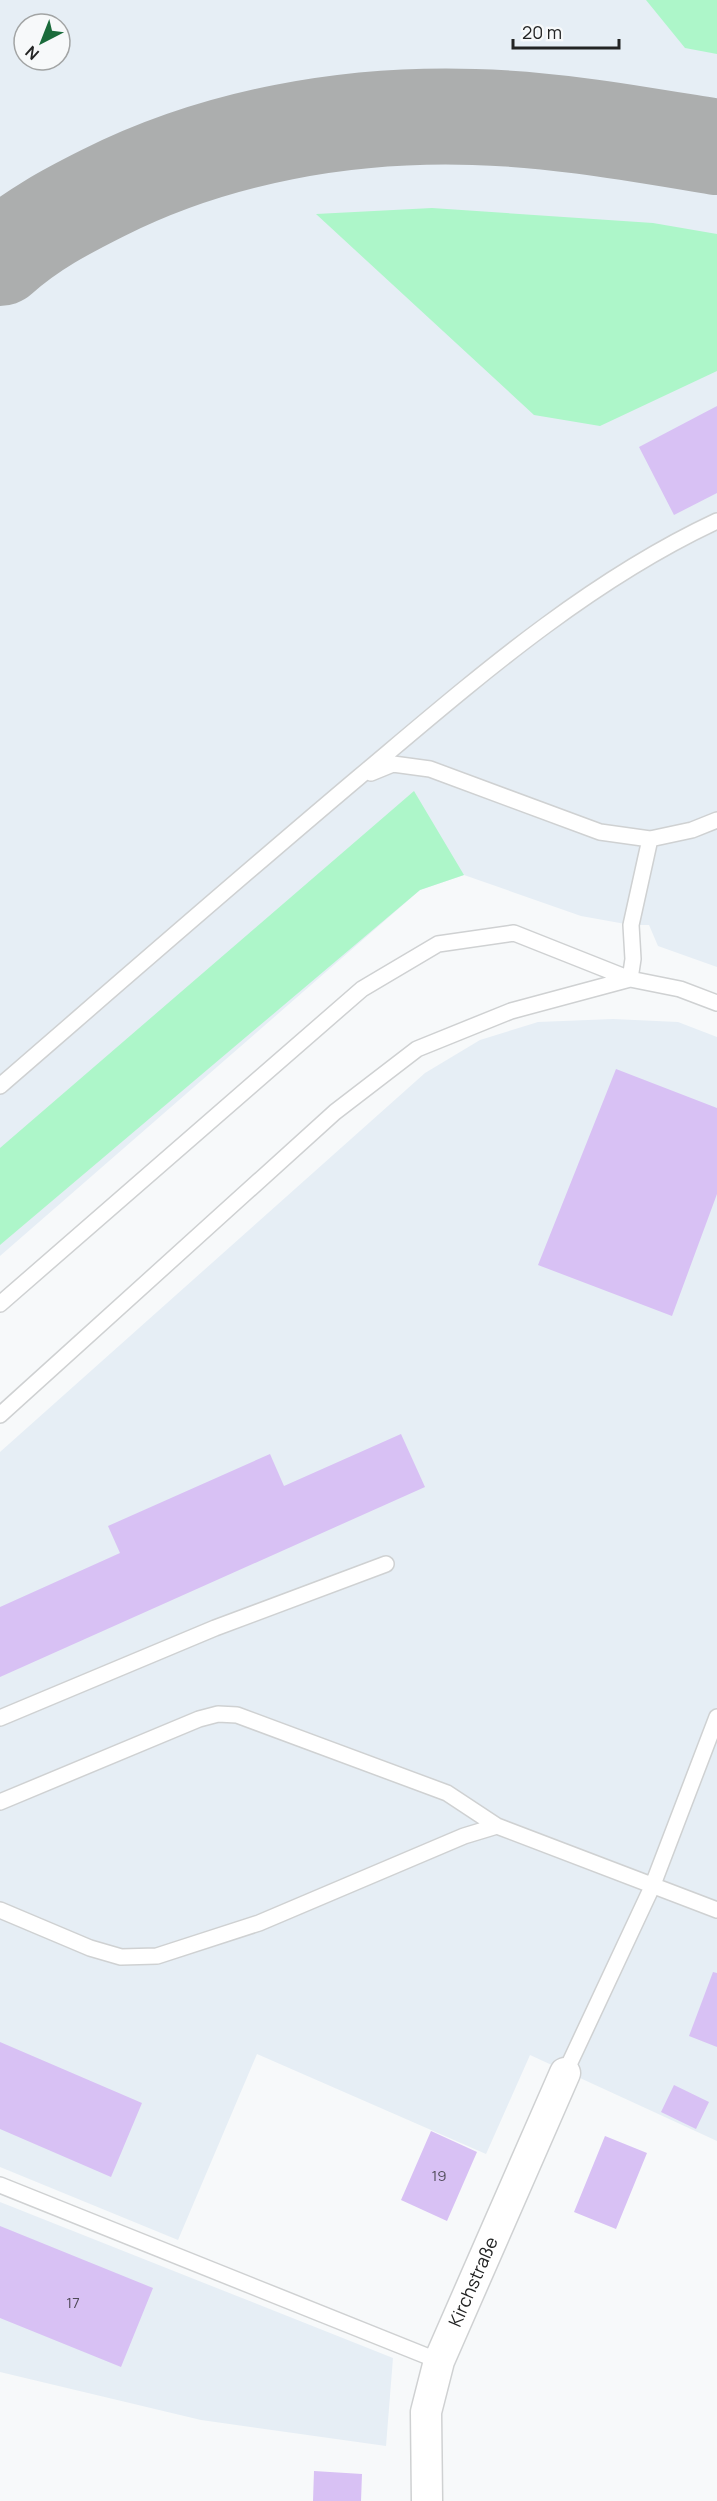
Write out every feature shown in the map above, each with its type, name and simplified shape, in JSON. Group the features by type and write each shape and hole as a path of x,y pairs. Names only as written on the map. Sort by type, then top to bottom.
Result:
{"street":[{"name":"Kirchstraße","path":"427,2501 426,2412 439,2361 565,2073"}],"lane":[{"path":"0,1086 491,666 578,602 695,531 717,521"},
{"path":"357,779 393,764 430,769 600,832 650,839 692,830 717,820"},
{"path":"630,979 633,959 631,925 650,839"},
{"path":"0,1304 362,989 438,944 514,933 630,979 680,989 717,1003"},
{"path":"0,1415 334,1112 417,1049 511,1011 630,979"},
{"path":"0,1718 215,1628 386,1564"},
{"path":"0,1802 199,1719 218,1714 237,1715 447,1793 496,1826 717,1910"},
{"path":"565,2073 652,1887 717,1717"},
{"path":"0,1910 90,1948 121,1957 157,1956 259,1923 464,1836 496,1826"},
{"path":"0,2185 439,2361"}],"shaded area":[{"path":"0,0 717,0 717,967 658,946 649,925 631,925 581,916 464,875 420,890 0,1256"},
{"path":"613,1019 678,1022 717,1037 717,2141 530,2055 486,2154 257,2054 178,2240 0,2167 0,1452 425,1073 480,1040 538,1022"},
{"path":"0,2202 393,2358 386,2446 201,2420 0,2372"}],"green space":[{"path":"646,0 717,0 717,54 685,48"},
{"path":"432,208 653,223 717,234 717,371 600,426 534,415 316,214"},
{"path":"414,791 464,875 420,890 0,1245 0,1148"}],"building":[{"path":"717,406 717,493 674,515 639,447"},
{"path":"616,1069 717,1108 717,1194 672,1316 538,1265"},
{"path":"401,1434 425,1487 0,1677 0,1607 120,1553 108,1526 270,1454 284,1486"},
{"path":"713,1972 717,1973 717,2047 689,2036"},
{"path":"0,2042 142,2103 111,2177 0,2129"},
{"path":"674,2085 709,2102 696,2129 661,2112"},
{"path":"431,2131 477,2152 447,2221 401,2200"},
{"path":"605,2136 647,2153 616,2229 574,2212"},
{"path":"0,2226 153,2288 121,2367 0,2318"},
{"path":"314,2471 362,2474 361,2501 313,2501"}],"taxiway":[{"path":"0,258 24,239 63,214 146,173 237,143 331,124 427,117 504,118 596,128 717,147"}]}
